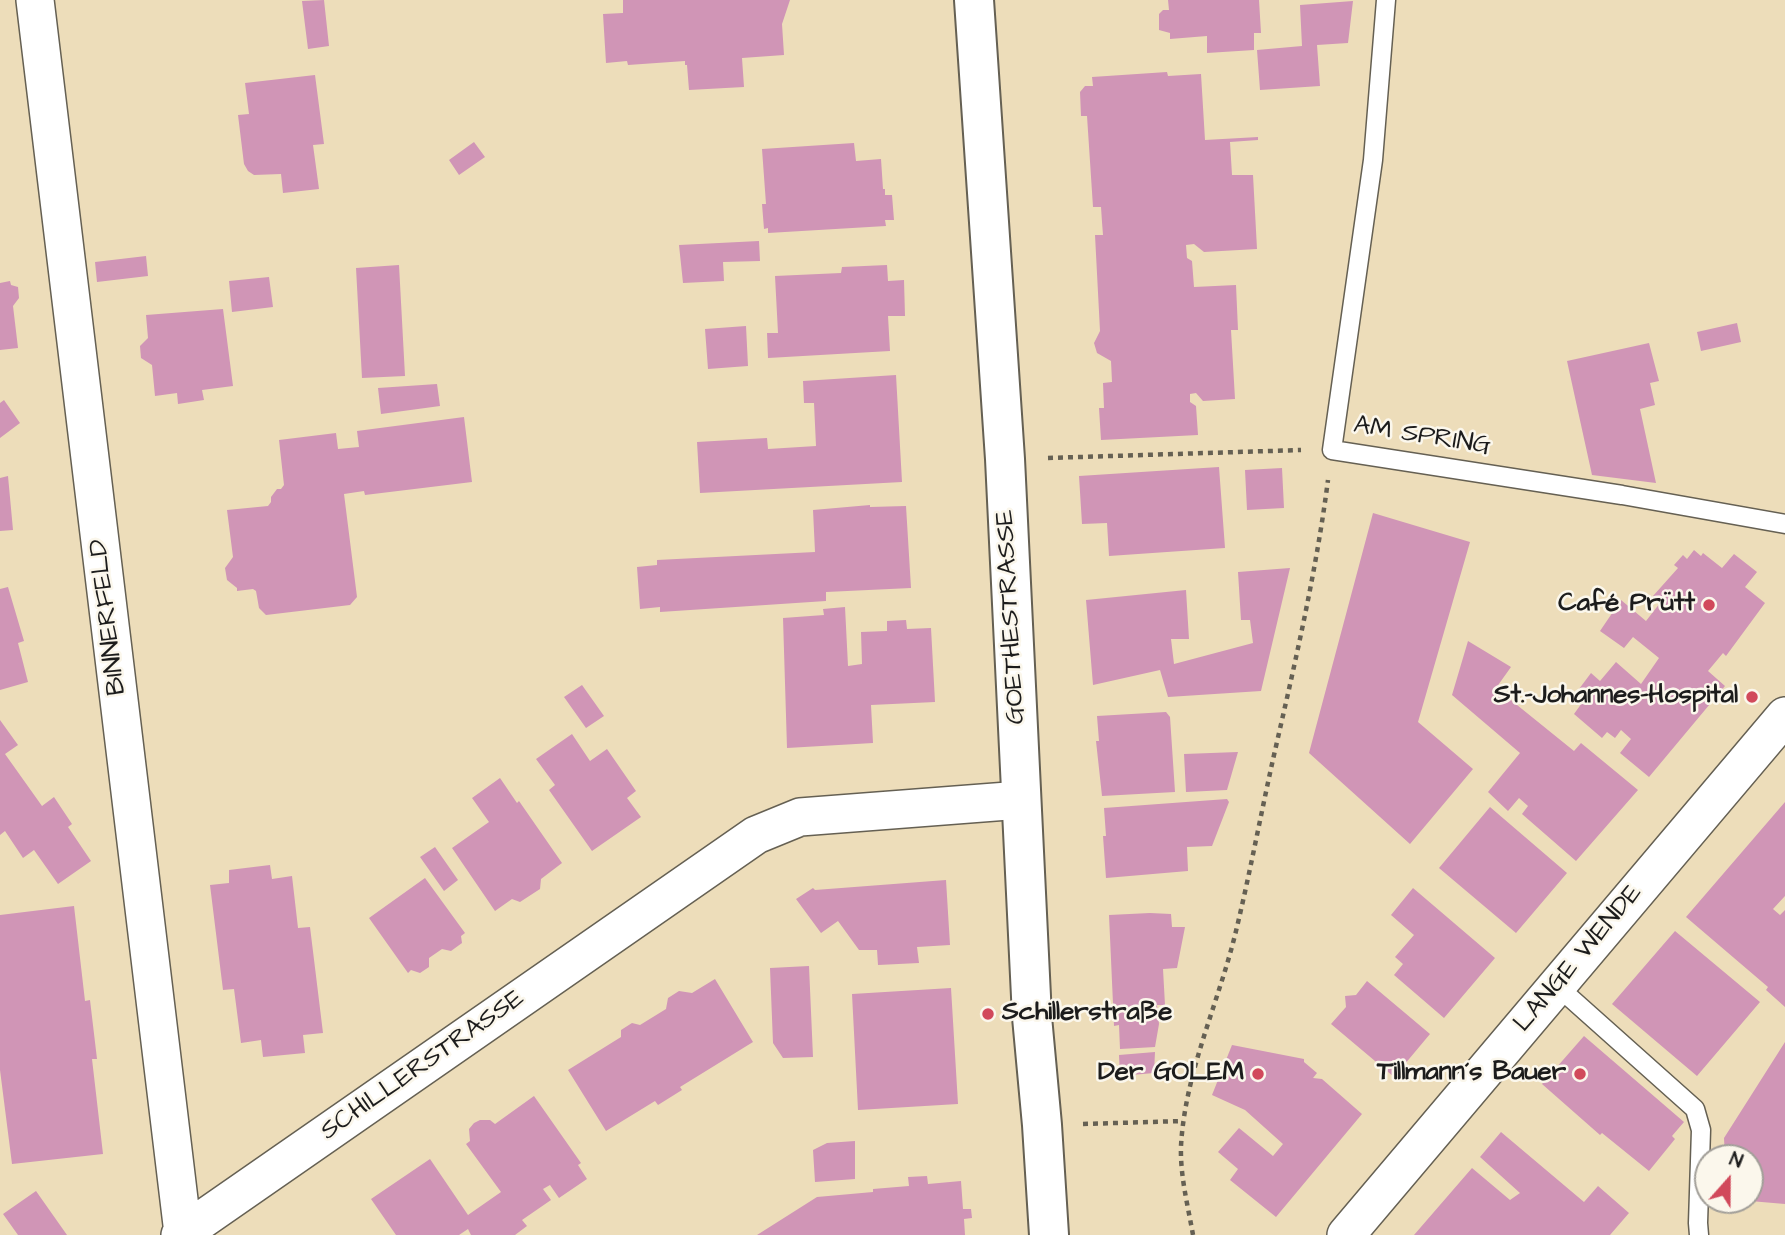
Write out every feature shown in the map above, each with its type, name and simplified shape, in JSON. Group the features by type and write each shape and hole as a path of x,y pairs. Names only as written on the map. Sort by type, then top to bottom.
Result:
{"street":[{"name":"BINNERFELD","path":"35,0 181,1234"},
{"name":"GOETHESTRASSE","path":"974,0 1005,459 1032,1017 1049,1235"},
{"name":"LANGE WENDE","path":"1346,1235 1785,716"},
{"name":"SCHILLERSTRASSE","path":"181,1234 756,835 800,817 1021,800"}],"lane":[{"name":"AM SPRING","path":"1386,0 1373,160 1332,450 1622,495 1785,524"},
{"path":"1556,985 1695,1109 1701,1130 1699,1235"}],"path":[{"path":"1005,459 1332,450 1321,537 1303,630 1236,932 1199,1056 1183,1121 1183,1175 1193,1235"},
{"path":"1042,1125 1183,1121"}],"building":[{"path":"324,0 329,46 308,49 302,1"},
{"path":"623,0 790,0 782,24 784,55 742,58 744,87 689,90 685,61 628,65 627,61 606,63 603,14 623,13"},
{"path":"1168,0 1259,0 1261,33 1254,33 1254,50 1207,53 1207,36 1170,39 1170,33 1159,30 1159,14 1163,10 1169,10"},
{"path":"1353,1 1348,43 1317,45 1320,86 1260,90 1257,50 1302,46 1300,5"},
{"path":"1167,72 1168,76 1201,74 1205,140 1258,137 1258,140 1230,142 1232,175 1253,175 1257,249 1204,252 1194,244 1186,245 1187,258 1192,261 1194,287 1236,285 1238,330 1231,330 1235,399 1203,401 1196,393 1190,394 1190,402 1196,406 1198,435 1101,440 1099,408 1104,408 1103,383 1112,382 1111,361 1097,353 1094,343 1100,331 1095,235 1103,235 1101,207 1093,207 1087,116 1081,116 1080,92 1085,86 1093,86 1092,77"},
{"path":"315,75 324,144 313,145 319,189 283,193 281,174 254,175 244,164 238,115 249,114 245,83"},
{"path":"474,142 485,157 459,175 449,160"},
{"path":"854,143 856,161 881,159 883,189 885,195 892,195 894,220 885,220 886,226 768,233 768,228 764,229 762,204 766,204 762,149"},
{"path":"759,241 760,261 723,262 724,281 683,283 679,245"},
{"path":"146,256 148,276 97,282 95,262"},
{"path":"399,265 405,376 362,378 356,268"},
{"path":"887,265 888,281 904,280 905,316 888,316 890,351 768,358 767,333 778,333 775,276 841,273 842,267"},
{"path":"269,277 273,307 232,312 229,281"},
{"path":"10,281 11,285 18,287 19,298 13,306 18,348 0,350 0,283"},
{"path":"223,309 233,386 202,390 204,400 178,404 177,393 155,396 152,365 141,358 140,346 148,338 146,315"},
{"path":"1737,323 1741,342 1701,351 1697,332"},
{"path":"746,326 748,366 708,369 705,329"},
{"path":"1649,343 1659,381 1650,383 1655,405 1640,409 1656,483 1592,475 1567,361"},
{"path":"896,375 902,482 700,493 697,442 767,438 768,449 816,446 814,403 804,403 803,381"},
{"path":"437,384 440,406 381,414 378,388"},
{"path":"4,400 20,423 0,438 0,403"},
{"path":"464,417 472,482 365,495 364,491 344,494 357,597 350,605 266,615 259,608 256,591 237,591 227,580 225,568 233,557 227,510 268,506 277,489 284,485 279,440 336,433 338,449 359,447 357,431"},
{"path":"1219,467 1225,548 1109,556 1107,523 1082,524 1079,476"},
{"path":"1282,468 1284,508 1247,510 1245,470"},
{"path":"8,476 13,530 0,531 0,478"},
{"path":"870,505 906,506 911,588 826,592 826,601 660,612 660,607 640,609 637,567 657,565 657,560 815,552 813,510"},
{"path":"1373,513 1470,542 1418,722 1473,769 1410,844 1309,753"},
{"path":"1694,550 1701,556 1703,553 1722,568 1734,554 1757,572 1745,587 1765,603 1726,656 1723,653 1708,671 1725,686 1649,777 1620,753 1631,739 1621,730 1615,738 1607,732 1602,738 1574,714 1584,700 1576,693 1591,673 1600,681 1616,662 1641,684 1659,658 1633,637 1624,648 1600,631 1621,600 1646,621 1660,603 1653,596 1678,568 1674,565 1683,555 1687,559"},
{"path":"1290,568 1261,691 1168,697 1160,670 1093,685 1086,600 1186,590 1189,639 1171,639 1174,664 1253,643 1250,620 1241,620 1238,572"},
{"path":"8,587 24,641 18,643 28,682 0,690 0,589"},
{"path":"845,607 848,666 862,664 861,632 887,631 887,621 906,620 907,629 931,628 935,702 871,705 873,743 787,748 783,618 824,615 823,609"},
{"path":"1468,641 1511,667 1496,688 1574,751 1581,743 1638,790 1576,861 1522,814 1528,806 1519,798 1508,811 1488,792 1520,753 1452,695"},
{"path":"582,685 604,716 586,728 564,697"},
{"path":"1166,712 1170,717 1175,792 1102,796 1096,741 1099,741 1097,716"},
{"path":"0,720 18,745 5,754 42,806 54,797 72,824 68,827 91,861 58,884 34,850 23,858 5,831 0,835"},
{"path":"572,734 590,761 607,749 636,791 627,798 641,817 592,851 549,790 555,785 536,759"},
{"path":"1238,752 1227,790 1186,792 1184,754"},
{"path":"500,778 562,863 541,879 540,889 520,902 512,899 495,911 452,848 489,822 472,798"},
{"path":"1227,799 1229,802 1212,846 1187,847 1188,871 1106,878 1104,808"},
{"path":"1785,802 1785,896 1773,909 1780,915 1785,910 1785,1007 1766,990 1768,987 1686,917"},
{"path":"1490,807 1567,873 1516,933 1439,868"},
{"path":"435,847 458,880 444,891 420,857"},
{"path":"270,865 272,879 292,876 298,928 310,927 323,1033 303,1035 305,1053 263,1057 261,1040 241,1043 234,989 223,990 210,885 229,883 229,870"},
{"path":"425,878 465,933 461,936 462,943 451,951 442,949 429,958 429,967 420,973 411,970 408,973 369,918"},
{"path":"946,880 950,945 917,947 919,963 878,965 877,950 859,950 838,921 821,933 796,899 813,888 815,890"},
{"path":"1413,888 1495,958 1444,1018 1394,975 1403,964 1395,957 1414,935 1391,915"},
{"path":"74,906 85,1001 90,1000 97,1059 92,1059 103,1154 12,1164 0,1070 0,915"},
{"path":"1171,914 1172,927 1185,927 1177,968 1163,969 1165,1005 1157,1005 1159,1024 1155,1047 1120,1049 1119,1025 1114,1026 1109,915"},
{"path":"1675,931 1760,1002 1697,1076 1612,1004"},
{"path":"809,966 813,1057 783,1058 773,1043 770,968"},
{"path":"715,979 753,1042 680,1087 682,1090 658,1105 655,1101 606,1131 568,1070 621,1037 621,1030 632,1023 640,1025 666,1009 668,998 679,991 692,993"},
{"path":"1367,981 1430,1034 1394,1077 1331,1024 1346,1007 1345,996 1356,995"},
{"path":"951,988 958,1104 858,1110 852,994"},
{"path":"1584,1036 1684,1122 1672,1136 1675,1139 1649,1171 1602,1133 1600,1135 1542,1084"},
{"path":"1785,1042 1785,1204 1764,1202 1764,1144 1724,1144 1724,1138"},
{"path":"1232,1045 1304,1059 1317,1073 1313,1078 1322,1079 1362,1114 1276,1217 1230,1180 1238,1169 1218,1152 1239,1128 1273,1156 1283,1144 1245,1110 1212,1095"},
{"path":"1155,1052 1154,1073 1120,1076 1119,1055"},
{"path":"534,1096 581,1163 578,1165 587,1179 559,1198 550,1185 543,1189 551,1200 522,1220 527,1226 515,1235 471,1235 468,1229 459,1235 396,1235 371,1199 430,1159 468,1215 501,1192 466,1144 470,1141 469,1129 480,1120 490,1120 495,1124"},
{"path":"1501,1132 1584,1202 1598,1186 1629,1213 1610,1235 1414,1235 1472,1168 1510,1200 1520,1193 1480,1157"},
{"path":"855,1141 855,1179 815,1182 813,1150 827,1143"},
{"path":"927,1176 928,1184 961,1181 963,1209 971,1209 972,1218 964,1219 965,1235 757,1235 817,1197 909,1186 908,1177"},
{"path":"36,1191 67,1235 18,1235 3,1214"}],"place":[{"name":"Café Prütt","path":"1709,605"},
{"name":"St.-Johannes-Hospital","path":"1752,697"},
{"name":"Schillerstraße","path":"988,1014"},
{"name":"Der GOLEM","path":"1258,1074"},
{"name":"Tillmann´s Bauer","path":"1580,1074"}]}
